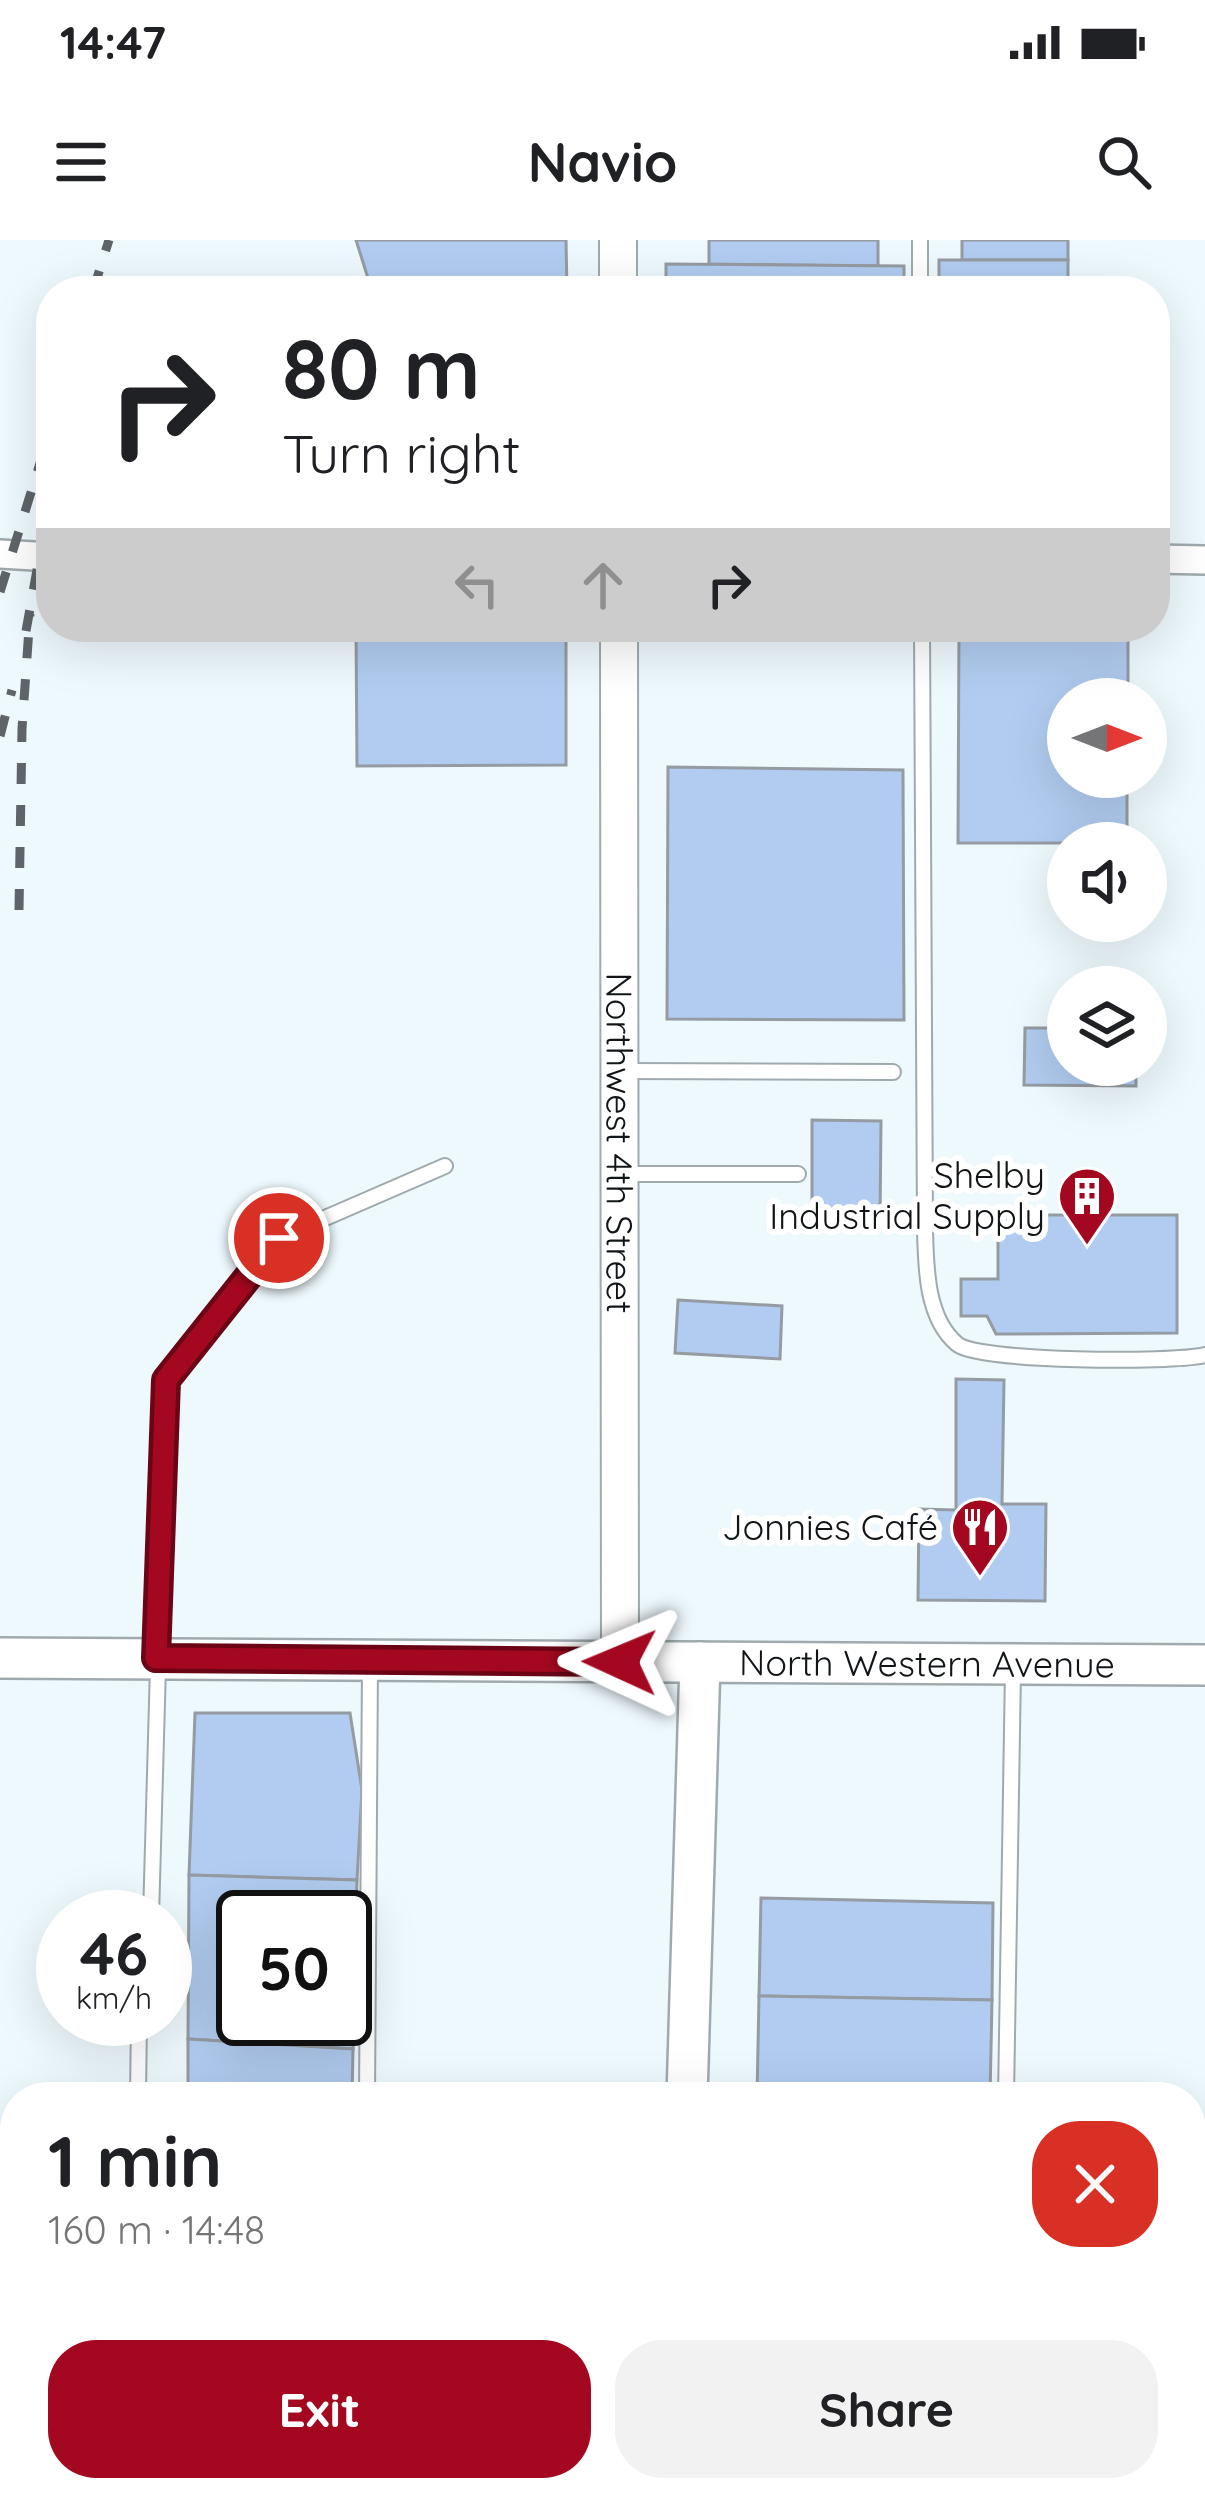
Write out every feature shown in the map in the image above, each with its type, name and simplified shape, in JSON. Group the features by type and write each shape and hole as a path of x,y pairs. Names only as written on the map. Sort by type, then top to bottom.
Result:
{"main road":[{"name":"North Western Avenue","path":"0,1658 1205,1665"},
{"path":"687,2082 700,1662"}],"street":[{"path":"618,240 618,276"},
{"path":"0,554 36,556"},
{"path":"1170,559 1205,560"},
{"name":"Northwest 4th Street","path":"619,642 620,1662"}],"lane":[{"path":"920,240 920,276"},
{"path":"922,642 926,1274 939,1318 954,1342 993,1357 1205,1354"},
{"path":"619,1071 893,1072"},
{"path":"152,1890 166,1380 279,1238 445,1166"},
{"path":"619,1174 798,1174"},
{"path":"368,2082 370,1660"},
{"path":"1006,2082 1013,1664"},
{"path":"138,2082 139,2046"}],"building":[{"path":"356,240 566,240 567,276 367,276"},
{"path":"709,240 878,240 878,266 709,264"},
{"path":"962,240 1068,240 1068,260 962,260"},
{"path":"939,260 1068,260 1068,276 939,276"},
{"path":"666,264 904,266 904,276 666,276"},
{"path":"356,642 566,642 566,765 357,766"},
{"path":"959,642 1128,642 1128,678 1047,678 1047,798 1127,798 1127,822 1047,822 1047,843 958,843"},
{"path":"668,767 903,770 904,1020 667,1019"},
{"path":"1025,1028 1047,1028 1047,1085 1024,1085"},
{"path":"812,1120 881,1121 880,1222 812,1221"},
{"name":"Shelby Industrial Supply","path":"998,1215 1177,1215 1177,1333 996,1334 987,1316 961,1316 961,1279 998,1279"},
{"path":"678,1300 782,1306 780,1359 675,1353"},
{"path":"956,1379 1004,1380 1002,1504 1046,1504 1045,1601 918,1600 919,1509 956,1510"},
{"path":"195,1713 350,1713 362,1790 357,1880 189,1875"},
{"path":"189,1875 357,1880 357,1890 216,1890 216,2041 192,2039"},
{"path":"761,1898 993,1903 992,2000 759,1996"},
{"path":"759,1996 992,2000 990,2082 757,2082"},
{"path":"192,2039 216,2041 216,2046 353,2049 352,2082 188,2082 188,2046"}],"railway":[{"path":"98,276 109,240"},
{"path":"0,592 36,476"},
{"path":"26,631 36,575"},
{"path":"19,910 22,729 30,614"},
{"path":"0,736 12,690"}],"place":[{"name":"Shelby Industrial Supply","path":"1087,1247"},
{"name":"Jonnies Café","path":"980,1578"}],"route":[{"path":"279,1238 166,1380 156,1658 620,1662"}]}
